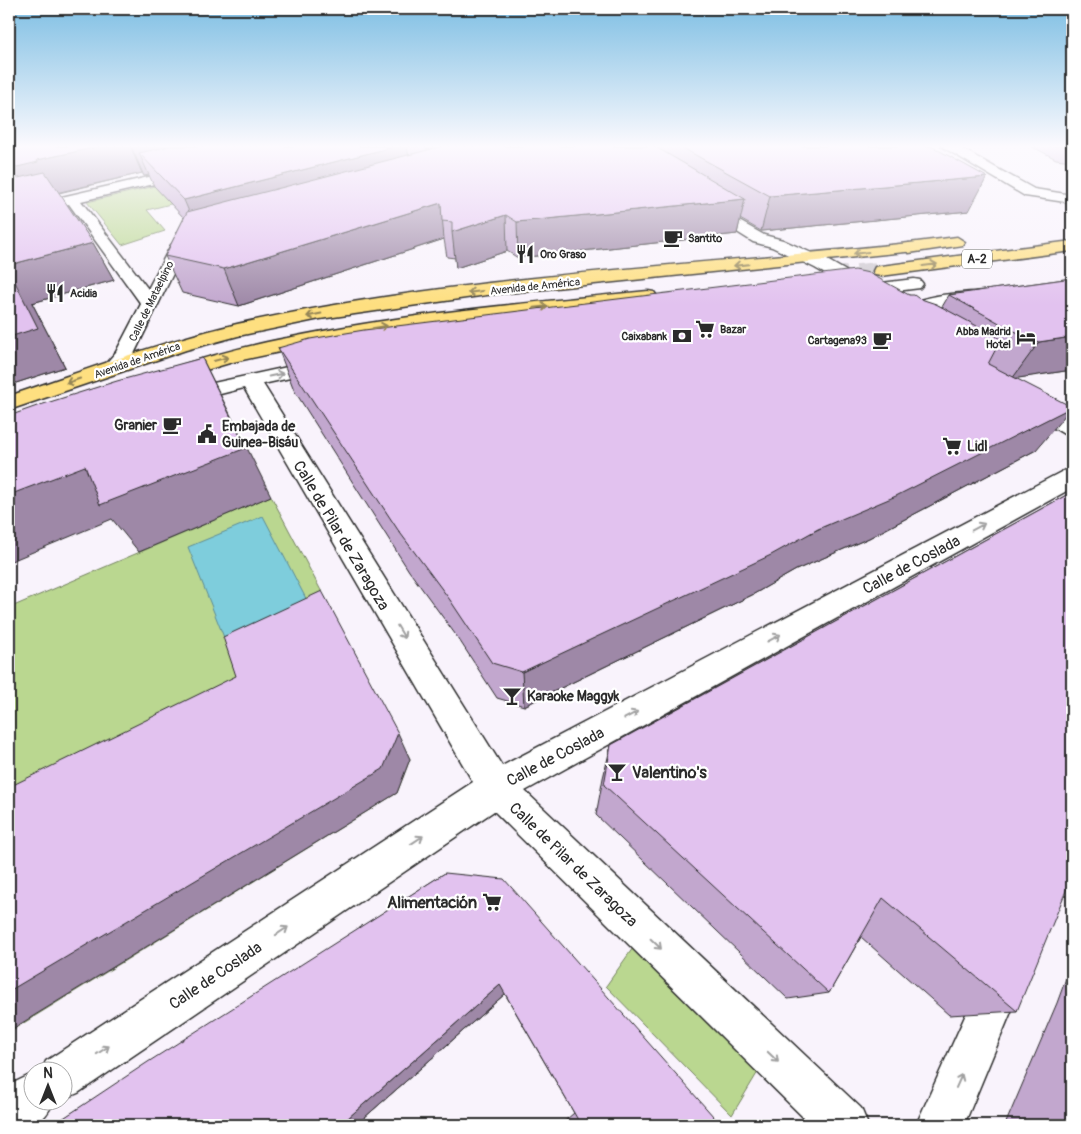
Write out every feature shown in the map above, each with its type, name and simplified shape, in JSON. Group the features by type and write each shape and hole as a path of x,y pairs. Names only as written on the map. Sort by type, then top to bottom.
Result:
{"main road":[{"name":"Avenida de América","path":"9,403 196,340 318,314 398,301 548,284 810,259 968,241"},
{"name":"A-2","path":"881,270 1072,246"},
{"path":"914,284 934,281"},
{"path":"152,380 246,353 396,324 666,294"}],"street":[{"path":"9,212 68,199"},
{"path":"73,199 150,304"},
{"path":"694,199 759,239 777,243 867,290 898,319 908,311 924,305 1003,293"},
{"path":"759,239 760,244 828,284 859,307"},
{"name":"Calle de Mataelpino","path":"112,368 125,354 177,248 206,240"},
{"path":"839,293 914,284"},
{"path":"160,402 250,380 344,362"},
{"name":"Calle de Pilar de Zaragoza","path":"250,380 496,788 844,1125"},
{"path":"1014,394 1072,430"},
{"name":"Calle de Coslada","path":"72,1070 496,788 1072,477"},
{"path":"940,1125 1020,941"},
{"path":"9,1113 22,1104"}],"green space":[{"path":"100,199 190,199 147,210 165,231 122,245 87,202"},
{"path":"271,496 410,759 397,793 9,1032 9,608"},
{"path":"640,938 764,1062 732,1115 606,986"}],"water":[{"path":"263,516 314,614 231,655 188,547"}],"building":[{"path":"9,199 63,199 93,243 9,265"},
{"path":"238,199 745,199 517,222 506,215 452,232 452,222 442,221 441,203 224,269 165,256 187,212"},
{"path":"9,270 38,328 9,337"},
{"path":"855,270 869,273 909,295 914,295 936,304 1001,339 996,344 998,345 988,364 1072,407 896,496 818,529 771,555 522,672 492,663 450,600 398,530 278,348 310,339 364,330"},
{"path":"1072,278 1072,337 1039,342 1012,330 949,295"},
{"path":"202,358 246,448 100,505 85,466 9,495 9,416 117,381"},
{"path":"1072,492 1072,876 1017,1011 883,898 829,993 604,785 611,745"},
{"path":"322,591 398,733 383,769 9,991 9,787 236,676 223,637"},
{"path":"445,873 504,879 721,1125 581,1125 500,985 340,1125 53,1125 148,1062"}],"tunnel":[{"path":"829,277 881,271"}],"place":[{"name":"Santito","path":"673,238"},
{"name":"Oro Graso","path":"525,254"},
{"name":"Acidia","path":"55,293"},
{"name":"Bazar","path":"705,329"},
{"name":"Caixabank","path":"682,336"},
{"name":"Abba Madrid Hotel","path":"1026,337"},
{"name":"Cartagena93","path":"882,340"},
{"name":"Granier","path":"172,425"},
{"name":"Embajada de Guinea-Bisáu","path":"207,434"},
{"name":"Lidl","path":"952,446"},
{"name":"Karaoke Maggyk","path":"512,696"},
{"name":"Valentino's","path":"617,772"},
{"name":"Alimentación","path":"492,902"}]}
